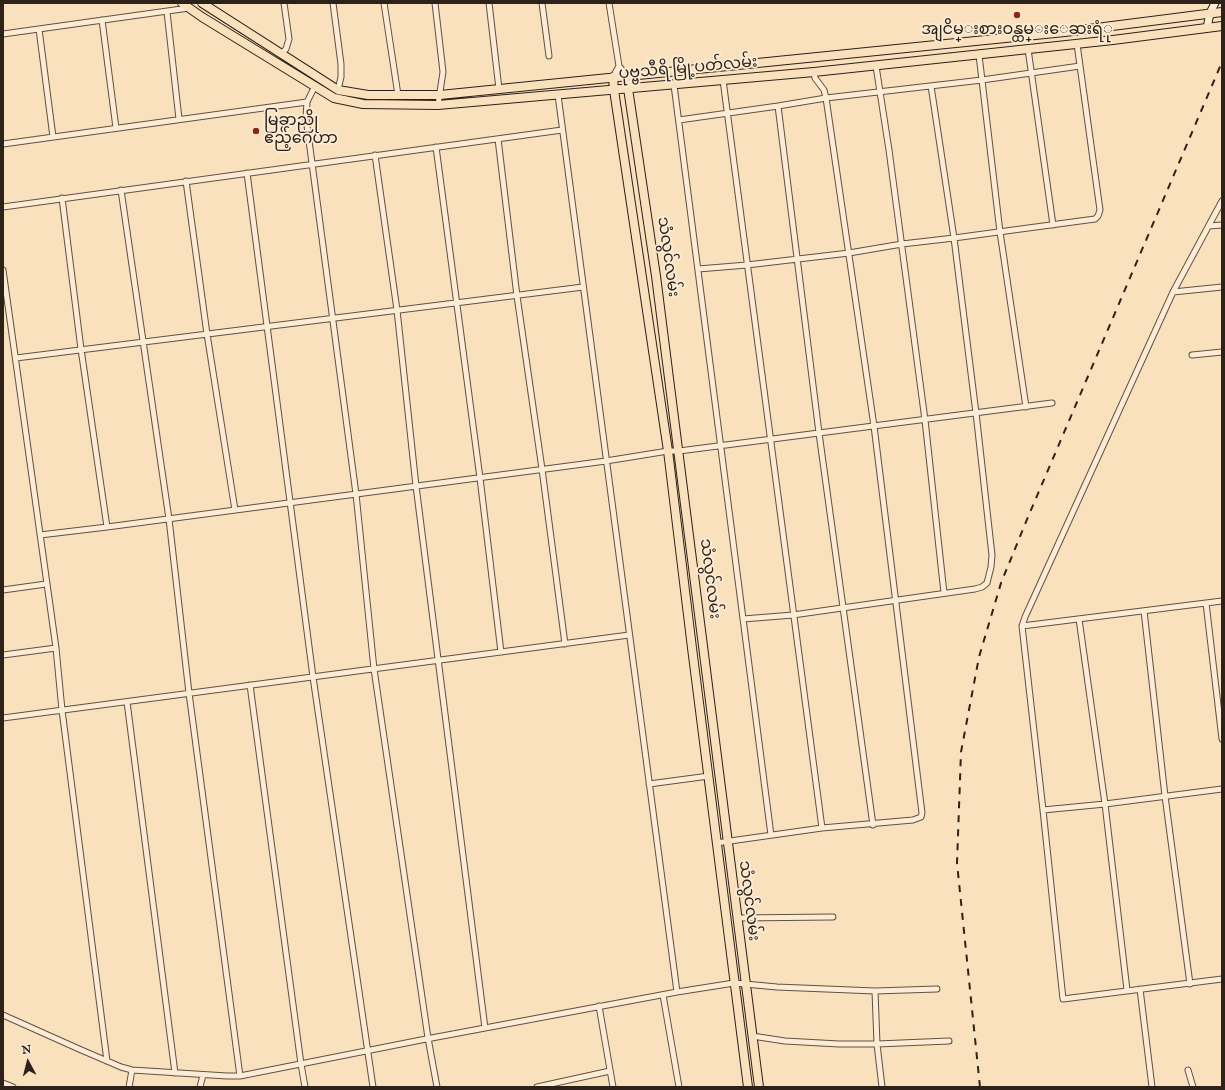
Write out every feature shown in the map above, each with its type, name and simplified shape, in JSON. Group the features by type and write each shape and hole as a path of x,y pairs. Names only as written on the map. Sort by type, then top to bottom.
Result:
{"main road":[{"path":"1207,28 1210,14 1215,3"},
{"name":"ပုဗ္ဗသီရိ မြို့ပတ်လမ်း","path":"205,5 338,90 368,95 440,95 626,75 1065,32 1222,12"},
{"path":"202,17 205,5"},
{"name":"ပုဗ္ဗသီရိ မြို့ပတ်လမ်း","path":"186,6 314,88 334,98 363,104 438,106 876,66 1078,44 1222,26"},
{"name":"သံလွင်လမ်း","path":"626,75 656,276 679,451 758,1087"},
{"name":"သံလွင်လမ်း","path":"613,77 668,451 716,843 748,1087"}],"street":[{"path":"281,54 286,49 289,39 284,3"},
{"path":"333,3 341,64 341,77 338,90"},
{"path":"384,3 398,95"},
{"path":"436,3 443,72 438,106"},
{"path":"489,3 499,89"},
{"path":"542,3 549,56"},
{"path":"610,3 619,66 626,75"},
{"path":"3,34 167,12 186,6"},
{"path":"167,12 179,119"},
{"path":"102,20 116,128"},
{"path":"39,29 53,137"},
{"path":"698,270 849,253 902,244 1092,220 1098,216 1099,213 1078,44"},
{"path":"1028,49 1053,225"},
{"path":"979,55 1000,232 1026,407"},
{"path":"613,77 619,66"},
{"path":"876,66 902,244 925,420 944,593"},
{"path":"678,120 727,114 826,98 982,80 1080,66"},
{"path":"716,843 822,828 873,825 913,820 921,817 922,813 874,426 849,253 826,98 824,90 815,78 814,72"},
{"path":"723,80 822,828"},
{"path":"674,85 771,835"},
{"path":"743,619 793,614 975,590 987,584 992,555 954,238 931,86"},
{"path":"314,88 307,102 306,118 334,318 356,494 374,669 428,1038 437,1087"},
{"path":"558,95 677,992"},
{"path":"3,144 307,102"},
{"path":"778,106 873,825"},
{"path":"3,207 562,130"},
{"path":"498,138 517,296 565,644"},
{"path":"436,147 480,478 501,652"},
{"path":"375,155 397,310 416,486 485,1028"},
{"path":"247,173 313,677 373,1087"},
{"path":"186,181 207,334 235,510"},
{"path":"121,190 169,519 189,693 240,1076"},
{"path":"62,198 107,527"},
{"path":"1222,201 1173,292 1022,626 1063,999 1222,979"},
{"path":"1209,226 1222,225"},
{"path":"3,270 56,648 62,710 107,1061"},
{"path":"16,358 583,287"},
{"path":"1173,292 1222,287"},
{"path":"1192,355 1222,352"},
{"path":"40,535 542,470 668,451 721,446 1052,404"},
{"path":"3,590 46,584"},
{"path":"1022,626 1222,601"},
{"path":"1206,603 1222,739"},
{"path":"1144,610 1165,796 1190,984"},
{"path":"1079,619 1127,990"},
{"path":"3,718 629,635"},
{"path":"3,655 56,648"},
{"path":"250,685 305,1087"},
{"path":"127,702 175,1073"},
{"path":"649,784 709,776"},
{"path":"1043,810 1222,789"},
{"path":"737,918 833,917"},
{"path":"3,1015 121,1067 132,1070 240,1076 428,1038 663,994 734,983 875,991 937,989"},
{"path":"1140,989 1152,1087"},
{"path":"875,991 877,1044 882,1087"},
{"path":"663,994 679,1087"},
{"path":"599,1006 613,1087"},
{"path":"752,1036 785,1040 877,1044 948,1041"},
{"path":"129,1087 132,1070"},
{"path":"1188,1070 1193,1087"},
{"path":"537,1087 610,1071"},
{"path":"200,1087 203,1075"},
{"path":"3,1083 13,1087"}],"railway":[{"path":"980,1087 957,863 961,752 979,657 1001,583 1222,62"}],"place":[{"name":"အျငိမ္းစားဝန္ထမ္းေဆးရံု","path":"1017,15"},
{"name":"မြခွာညို ဧည့်ဂေဟာ","path":"256,131"}]}
